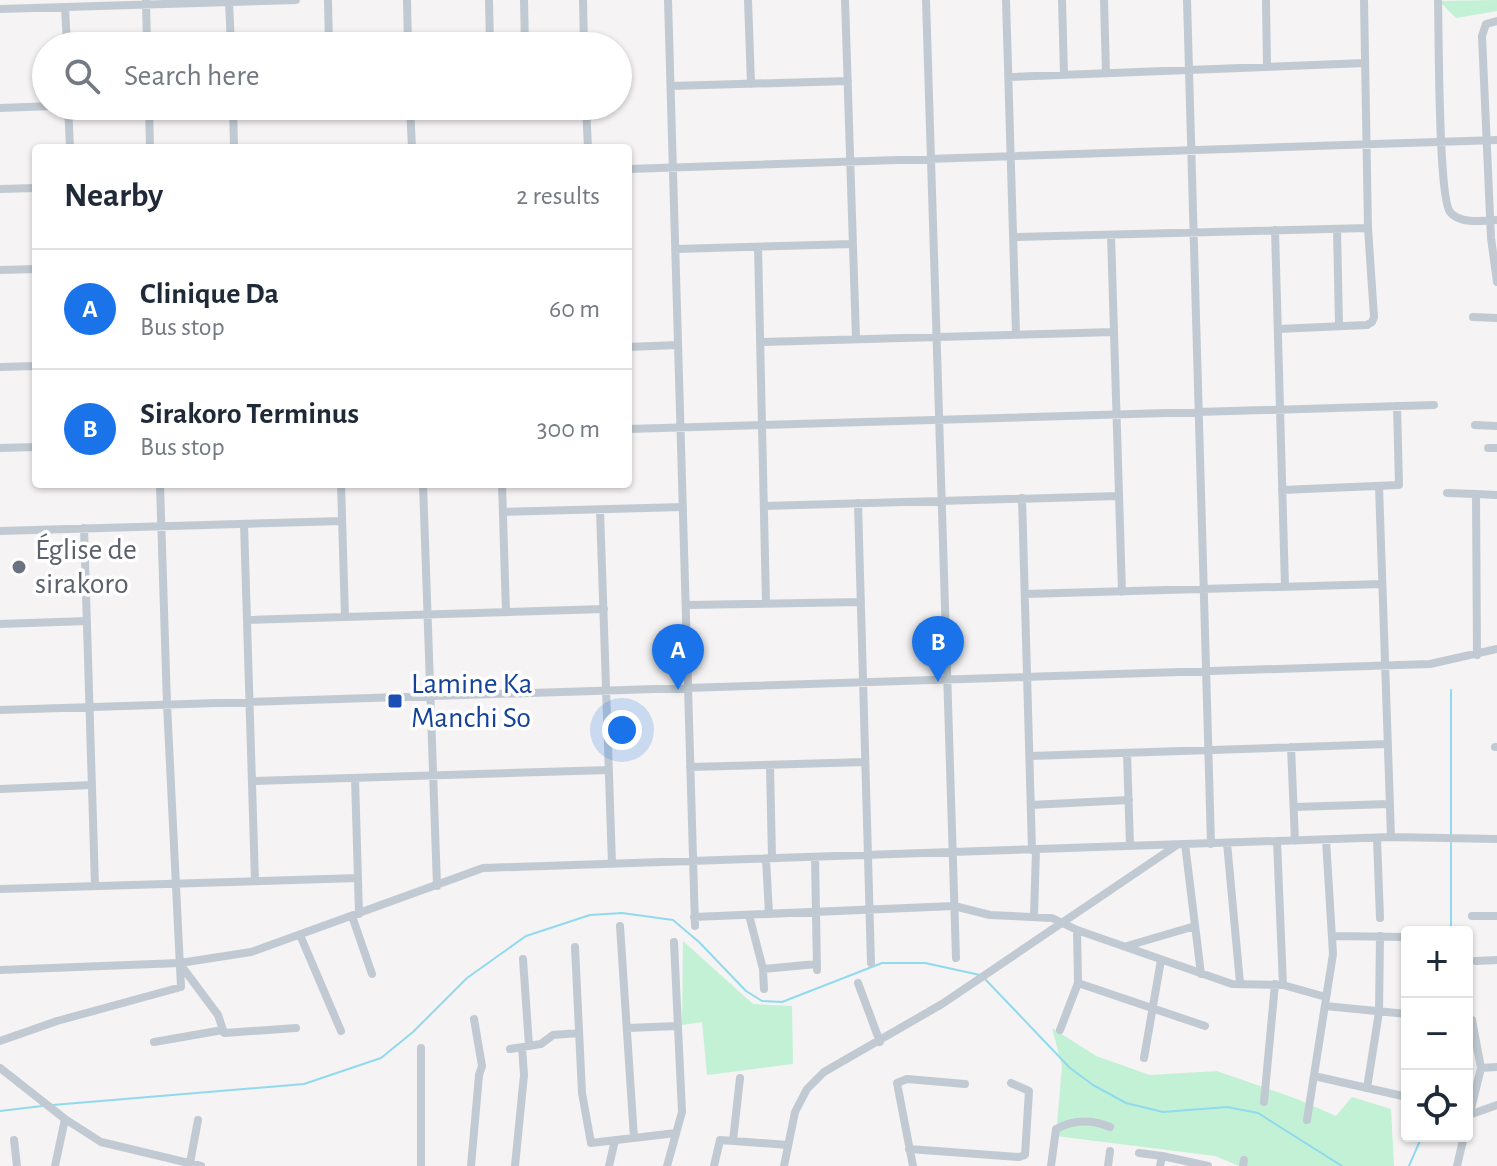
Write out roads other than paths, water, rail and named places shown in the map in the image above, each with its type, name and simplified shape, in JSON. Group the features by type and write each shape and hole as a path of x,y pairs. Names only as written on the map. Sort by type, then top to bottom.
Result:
{"street":[{"path":"0,9 146,2 296,0"},
{"path":"328,0 329,32"},
{"path":"407,0 408,32"},
{"path":"489,0 490,32"},
{"path":"524,0 525,32"},
{"path":"583,0 584,32"},
{"path":"668,0 694,922 749,915 954,906 990,915 1052,918 1077,930 1232,984 1279,985 1326,1002 1401,1014"},
{"path":"748,0 751,84"},
{"path":"845,0 856,339"},
{"path":"926,0 956,958"},
{"path":"1006,0 1016,334"},
{"path":"1062,0 1064,75"},
{"path":"1104,0 1106,73"},
{"path":"1187,0 1211,844"},
{"path":"1266,0 1267,67"},
{"path":"1278,329 1367,325 1374,317 1368,228 1364,0"},
{"path":"1438,0 1441,142 1447,208 1454,216 1464,220 1494,220"},
{"path":"146,2 147,32"},
{"path":"229,2 230,32"},
{"path":"65,7 66,32"},
{"path":"1497,21 1486,24 1482,36 1497,282"},
{"path":"1009,77 1365,63"},
{"path":"671,86 848,81"},
{"path":"0,108 32,107"},
{"path":"69,120 70,144"},
{"path":"149,120 150,144"},
{"path":"233,120 234,144"},
{"path":"411,120 412,144"},
{"path":"587,120 588,144"},
{"path":"632,169 1497,140"},
{"path":"0,189 32,188"},
{"path":"1014,237 1368,228"},
{"path":"1337,229 1339,325"},
{"path":"1275,230 1285,587"},
{"path":"1111,235 1122,592"},
{"path":"676,249 853,244"},
{"path":"758,247 766,603"},
{"path":"0,270 32,269"},
{"path":"1473,317 1497,318"},
{"path":"760,342 1114,332"},
{"path":"632,347 678,345"},
{"path":"0,367 32,366"},
{"path":"632,429 1434,405"},
{"path":"1282,490 1399,485 1397,406"},
{"path":"1475,425 1497,426"},
{"path":"0,448 32,447"},
{"path":"1379,486 1391,837"},
{"path":"0,1041 57,1021 181,987 160,488"},
{"path":"341,488 345,617"},
{"path":"423,488 437,886"},
{"path":"502,488 506,612"},
{"path":"1447,493 1497,495"},
{"path":"1476,494 1477,655"},
{"path":"764,506 1119,496"},
{"path":"1022,498 1034,917"},
{"path":"858,503 871,963"},
{"path":"503,512 683,507"},
{"path":"600,510 612,864"},
{"path":"0,531 342,521"},
{"path":"244,524 255,881"},
{"path":"84,528 95,886"},
{"path":"1025,594 1382,584"},
{"path":"686,605 861,602"},
{"path":"247,620 604,609"},
{"path":"0,624 87,621"},
{"path":"0,710 1430,664 1497,649"},
{"path":"1030,756 1388,744"},
{"path":"1291,747 1295,841"},
{"path":"1127,753 1130,846"},
{"path":"690,767 865,762"},
{"path":"769,914 770,765"},
{"path":"252,781 609,770"},
{"path":"355,778 356,915 372,974"},
{"path":"0,789 92,785"},
{"path":"1031,805 1129,800"},
{"path":"1294,807 1390,804"},
{"path":"0,970 180,963 251,952 483,868 1391,837 1497,839"},
{"path":"1377,838 1380,918"},
{"path":"1307,1120 1333,954 1326,840"},
{"path":"1264,1102 1279,985 1277,841"},
{"path":"1227,843 1240,983"},
{"path":"784,1166 795,1112 807,1089 824,1072 942,1004 1182,844"},
{"path":"1182,844 1201,974"},
{"path":"763,969 783,965 817,967 815,857"},
{"path":"0,889 358,878"},
{"path":"749,915 763,969 764,989"},
{"path":"1472,916 1497,916"},
{"path":"620,926 634,1138"},
{"path":"1125,947 1195,926"},
{"path":"1060,1030 1078,983 1077,930"},
{"path":"300,935 341,1031"},
{"path":"1332,936 1401,937"},
{"path":"1367,1088 1379,1012 1380,936"},
{"path":"667,1166 682,1112 674,942"},
{"path":"575,947 582,1093 591,1143 676,1133"},
{"path":"515,1166 524,1075 523,959"},
{"path":"1144,1058 1161,960"},
{"path":"1476,961 1497,960"},
{"path":"180,963 218,1015 224,1033 296,1028"},
{"path":"858,983 880,1042"},
{"path":"1078,983 1205,1026"},
{"path":"471,1166 482,1066 474,1019"},
{"path":"1473,1025 1481,1068 1473,1100"},
{"path":"627,1028 678,1026"},
{"path":"154,1042 223,1030"},
{"path":"510,1049 541,1044 553,1035 579,1033"},
{"path":"421,1048 421,1166"},
{"path":"1481,1068 1497,1067"},
{"path":"0,1068 65,1119 101,1142 201,1166"},
{"path":"1314,1076 1401,1096"},
{"path":"733,1141 740,1078"},
{"path":"913,1166 897,1083 907,1079 965,1084"},
{"path":"909,1149 1025,1155 1029,1091 1011,1083"},
{"path":"1473,1117 1497,1105"},
{"path":"55,1166 65,1119"},
{"path":"187,1164 198,1120"},
{"path":"1051,1166 1056,1129 1071,1121 1110,1127"},
{"path":"14,1140 17,1166"},
{"path":"609,1166 615,1140"},
{"path":"714,1166 720,1140 788,1145"},
{"path":"1457,1166 1463,1142"},
{"path":"1108,1166 1110,1151"},
{"path":"1139,1153 1208,1166"},
{"path":"1160,1166 1162,1156"}],"waterway":[{"path":"1451,690 1451,837"},
{"path":"1451,843 1451,926"},
{"path":"53,1105 304,1084 381,1058 413,1032 467,978 526,936 590,915 622,913 673,920 746,991 762,1001 782,1002 882,963 925,963 980,975"},
{"path":"985,979 1070,1068 1126,1103 1163,1112 1227,1107 1258,1113 1342,1166"},
{"path":"0,1111 42,1106"},
{"path":"1409,1166 1419,1142"}],"place":[{"name":"Église de sirakoro","path":"19,567"},
{"name":"Sirakoro Terminus","path":"938,682"},
{"name":"Clinique Da","path":"678,690"},
{"name":"Lamine Ka Manchi So","path":"395,701"}]}
